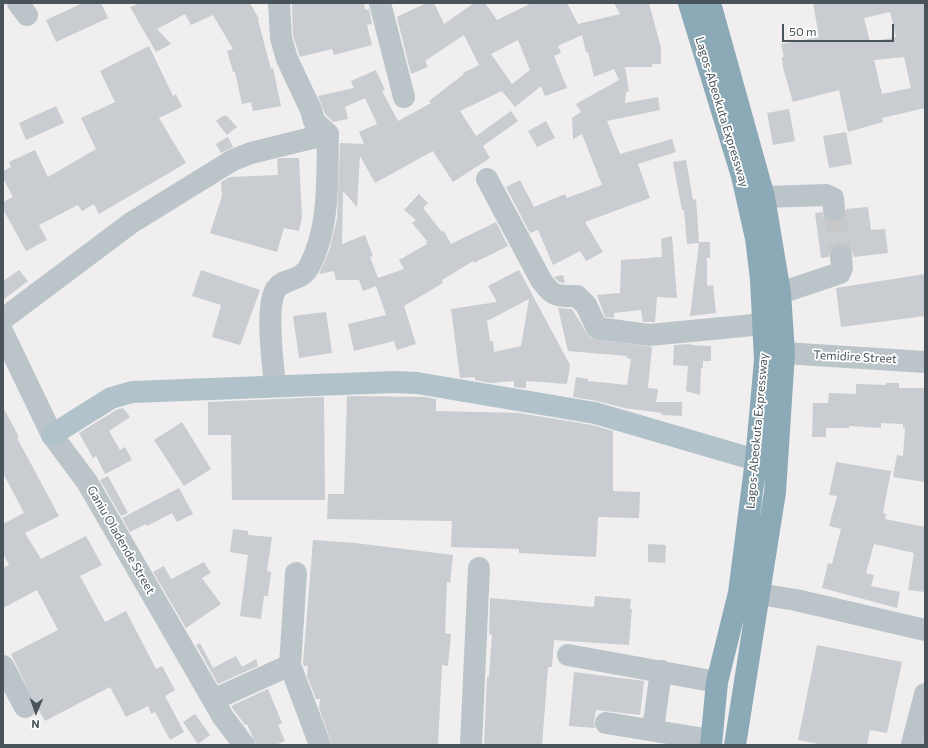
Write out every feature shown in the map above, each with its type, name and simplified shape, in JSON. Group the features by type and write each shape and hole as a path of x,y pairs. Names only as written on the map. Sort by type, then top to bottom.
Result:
{"highway":[{"name":"Lagos-Abeokuta Expressway","path":"689,3 742,176 749,204 761,279 764,324 765,360 756,460 739,593 717,682 711,743"},
{"name":"Lagos-Abeokuta Expressway","path":"710,3 764,197 780,293 784,353 775,492 735,745"}],"main road":[{"path":"52,436 111,398 132,392 275,386 417,383 595,412 756,460"}],"street":[{"path":"275,386 271,311 276,289 283,283 302,277 313,258 321,233 326,204 328,134 314,121 311,110 287,59 280,38 279,3"},
{"path":"380,3 404,97"},
{"path":"3,319 131,223 233,160 251,153 328,134"},
{"path":"487,178 541,280 550,293 560,296 577,296 586,305 597,328 649,335 764,324"},
{"path":"764,197 826,195 833,198 834,210"},
{"path":"780,293 840,273 842,268 841,256"},
{"name":"Ganiu Oladende Street","path":"3,333 52,436 87,482 213,700 244,745"},
{"name":"Temidire Street","path":"784,353 925,362"},
{"path":"471,745 479,568"},
{"path":"296,573 290,665 320,745"},
{"path":"760,594 796,600 925,630"},
{"path":"568,655 717,682"},
{"path":"213,700 290,665"},
{"path":"3,666 25,707"},
{"path":"653,730 661,671"},
{"path":"912,744 925,694"},
{"path":"606,722 653,730 711,743"}],"building":[{"path":"83,3 101,3 108,18 56,42 46,20"},
{"path":"140,3 250,3 259,19 258,20 271,69 273,68 281,106 253,111 251,102 242,104 235,72 233,72 227,51 233,49 213,15 191,25 185,14 157,29 171,44 156,52 130,7"},
{"path":"292,3 364,3 365,10 369,9 372,24 367,25 372,45 334,55 332,49 300,57 293,36"},
{"path":"426,3 434,3 444,24 474,3 485,3 497,20 532,3 567,3 578,24 620,14 614,3 649,3 661,48 661,64 652,64 652,67 625,67 629,91 626,92 625,103 658,97 660,110 607,121 620,154 672,139 676,152 638,164 650,198 585,222 603,252 586,261 580,251 553,265 538,230 530,233 506,187 520,180 534,207 565,194 567,198 602,185 582,134 573,139 572,118 581,112 576,104 619,80 614,69 594,77 582,35 558,46 561,53 554,56 567,88 545,96 541,86 515,107 502,91 460,111 476,136 511,111 518,121 483,146 490,158 453,182 433,151 375,183 360,156 357,207 343,191 342,244 365,235 373,256 370,257 378,278 404,269 399,260 427,244 427,241 412,223 416,220 404,210 419,194 428,203 423,208 442,232 444,231 451,244 496,222 508,246 474,263 473,261 442,280 443,283 404,306 416,344 397,350 394,341 354,351 348,324 386,315 376,286 363,291 359,280 336,280 334,271 319,274 329,251 337,219 340,143 364,144 359,132 377,124 365,98 345,107 348,119 333,122 325,114 318,96 354,88 351,81 376,70 385,90 382,91 398,121 431,103 429,101 464,74 463,73 479,65 464,35 425,61 428,67 411,74 397,17","holes":["518,40 530,70 512,84 491,54"]},
{"path":"813,3 925,3 925,108 882,118 883,122 848,132 839,90 793,102 783,68 782,57 784,57 781,44 819,37","holes":["890,12 896,37 870,42 864,18","904,57 911,88 882,94 874,60"]},
{"path":"149,46 173,96 176,94 182,107 159,118 186,163 99,214 94,204 82,211 78,205 39,225 47,240 26,251 3,209 3,202 13,197 3,178 3,171 11,167 9,162 35,150 48,177 96,149 81,118 115,102 100,71"},
{"path":"56,106 64,123 26,140 19,123"},
{"path":"789,109 795,141 773,145 767,113"},
{"path":"222,116 227,116 237,127 227,135 216,121"},
{"path":"546,121 555,138 537,147 528,131"},
{"path":"846,132 852,164 829,168 823,136"},
{"path":"228,137 233,147 221,153 216,144"},
{"path":"299,158 302,217 299,231 284,228 277,252 210,233 222,196 221,182 230,177 278,175 277,159"},
{"path":"686,160 693,200 696,199 699,242 710,242 710,258 707,258 707,286 713,285 716,313 690,316 699,243 687,244 684,210 682,210 673,162"},
{"path":"868,207 871,230 885,229 888,253 854,257 851,249 846,245 840,244 834,246 830,251 829,257 821,258 815,213 822,212 828,221 835,222 841,220 845,216 846,209"},
{"path":"672,236 677,298 657,297 655,322 643,322 641,310 614,313 614,318 605,317 597,295 620,293 621,260 662,257 661,239"},
{"path":"19,270 28,281 3,300 3,281"},
{"path":"201,270 260,290 240,345 212,337 221,305 192,296"},
{"path":"519,270 570,365 567,384 526,381 526,388 523,388 514,387 514,381 490,383 475,380 475,377 460,378 451,309 497,302 488,286","holes":["529,299 521,346 494,352 493,341 490,341 487,321"]},
{"path":"925,274 925,316 841,327 836,288"},
{"path":"563,275 565,283 559,282 554,277"},
{"path":"558,308 572,309 590,338 652,347 648,388 658,389 656,402 682,402 682,416 662,415 662,413 624,408 573,397 576,377 588,379 588,381 627,385 631,359 627,358 627,356 568,351"},
{"path":"326,312 332,353 299,358 293,316"},
{"path":"691,344 711,346 711,361 703,361 703,368 701,368 700,395 686,391 688,366 673,365 674,345"},
{"path":"886,383 899,383 899,388 925,388 925,482 893,477 897,455 903,456 905,428 903,428 903,424 881,423 881,428 849,426 849,428 826,428 826,437 812,437 813,403 828,403 829,393 856,394 856,384 886,385"},
{"path":"347,396 425,397 436,399 436,411 519,413 592,425 613,431 613,491 640,492 639,518 598,517 596,557 519,553 519,549 451,547 452,521 327,519 328,494 344,494"},
{"path":"324,397 325,500 232,500 231,435 208,435 208,402"},
{"path":"3,407 19,437 17,438 59,516 25,533 41,559 86,536 102,565 80,576 105,622 126,611 156,669 162,666 175,690 165,696 184,732 170,740 155,712 151,714 148,706 126,717 110,687 45,721 37,707 11,654 58,630 37,590 3,608 3,568 9,565 3,553 3,524 24,513 3,473"},
{"path":"123,408 130,417 109,431 120,450 125,447 132,460 105,474 96,456 93,458 79,433 116,410"},
{"path":"182,422 211,469 184,486 154,440"},
{"path":"836,462 891,471 883,513 886,514 885,519 925,527 925,592 908,590 914,553 874,544 866,573 874,575 871,586 900,592 897,608 822,588 828,563 832,564 841,529 829,526 837,496 829,495"},
{"path":"108,476 128,513 121,516 100,480"},
{"path":"179,488 193,514 177,522 172,513 147,526 146,524 130,532 122,518"},
{"path":"233,529 248,531 248,535 272,537 267,571 271,572 268,596 264,596 261,619 240,616 248,555 230,552"},
{"path":"313,540 355,543 453,555 450,583 447,582 445,633 451,634 448,666 442,665 438,745 332,745 319,708 320,699 316,699 307,676 308,666 304,666 303,663"},
{"path":"648,544 666,545 665,563 648,562"},
{"path":"204,562 211,573 202,578 221,604 186,628 153,572 164,566 171,579"},
{"path":"595,596 631,599 630,609 632,609 629,645 554,640 552,667 548,667 542,745 484,745 487,677 489,677 492,635 489,634 490,598 594,607"},
{"path":"200,643 213,668 236,656 242,667 256,659 258,666 218,684 196,645"},
{"path":"817,645 902,662 887,733 870,730 867,745 824,745 798,740"},
{"path":"574,672 644,681 640,715 596,710 594,721 595,728 569,726"},
{"path":"268,689 282,723 278,725 285,741 275,745 256,745 247,724 245,725 231,706"},
{"path":"195,714 210,735 198,744 183,722"}],"tunnel":[{"path":"834,210 841,256"}]}
